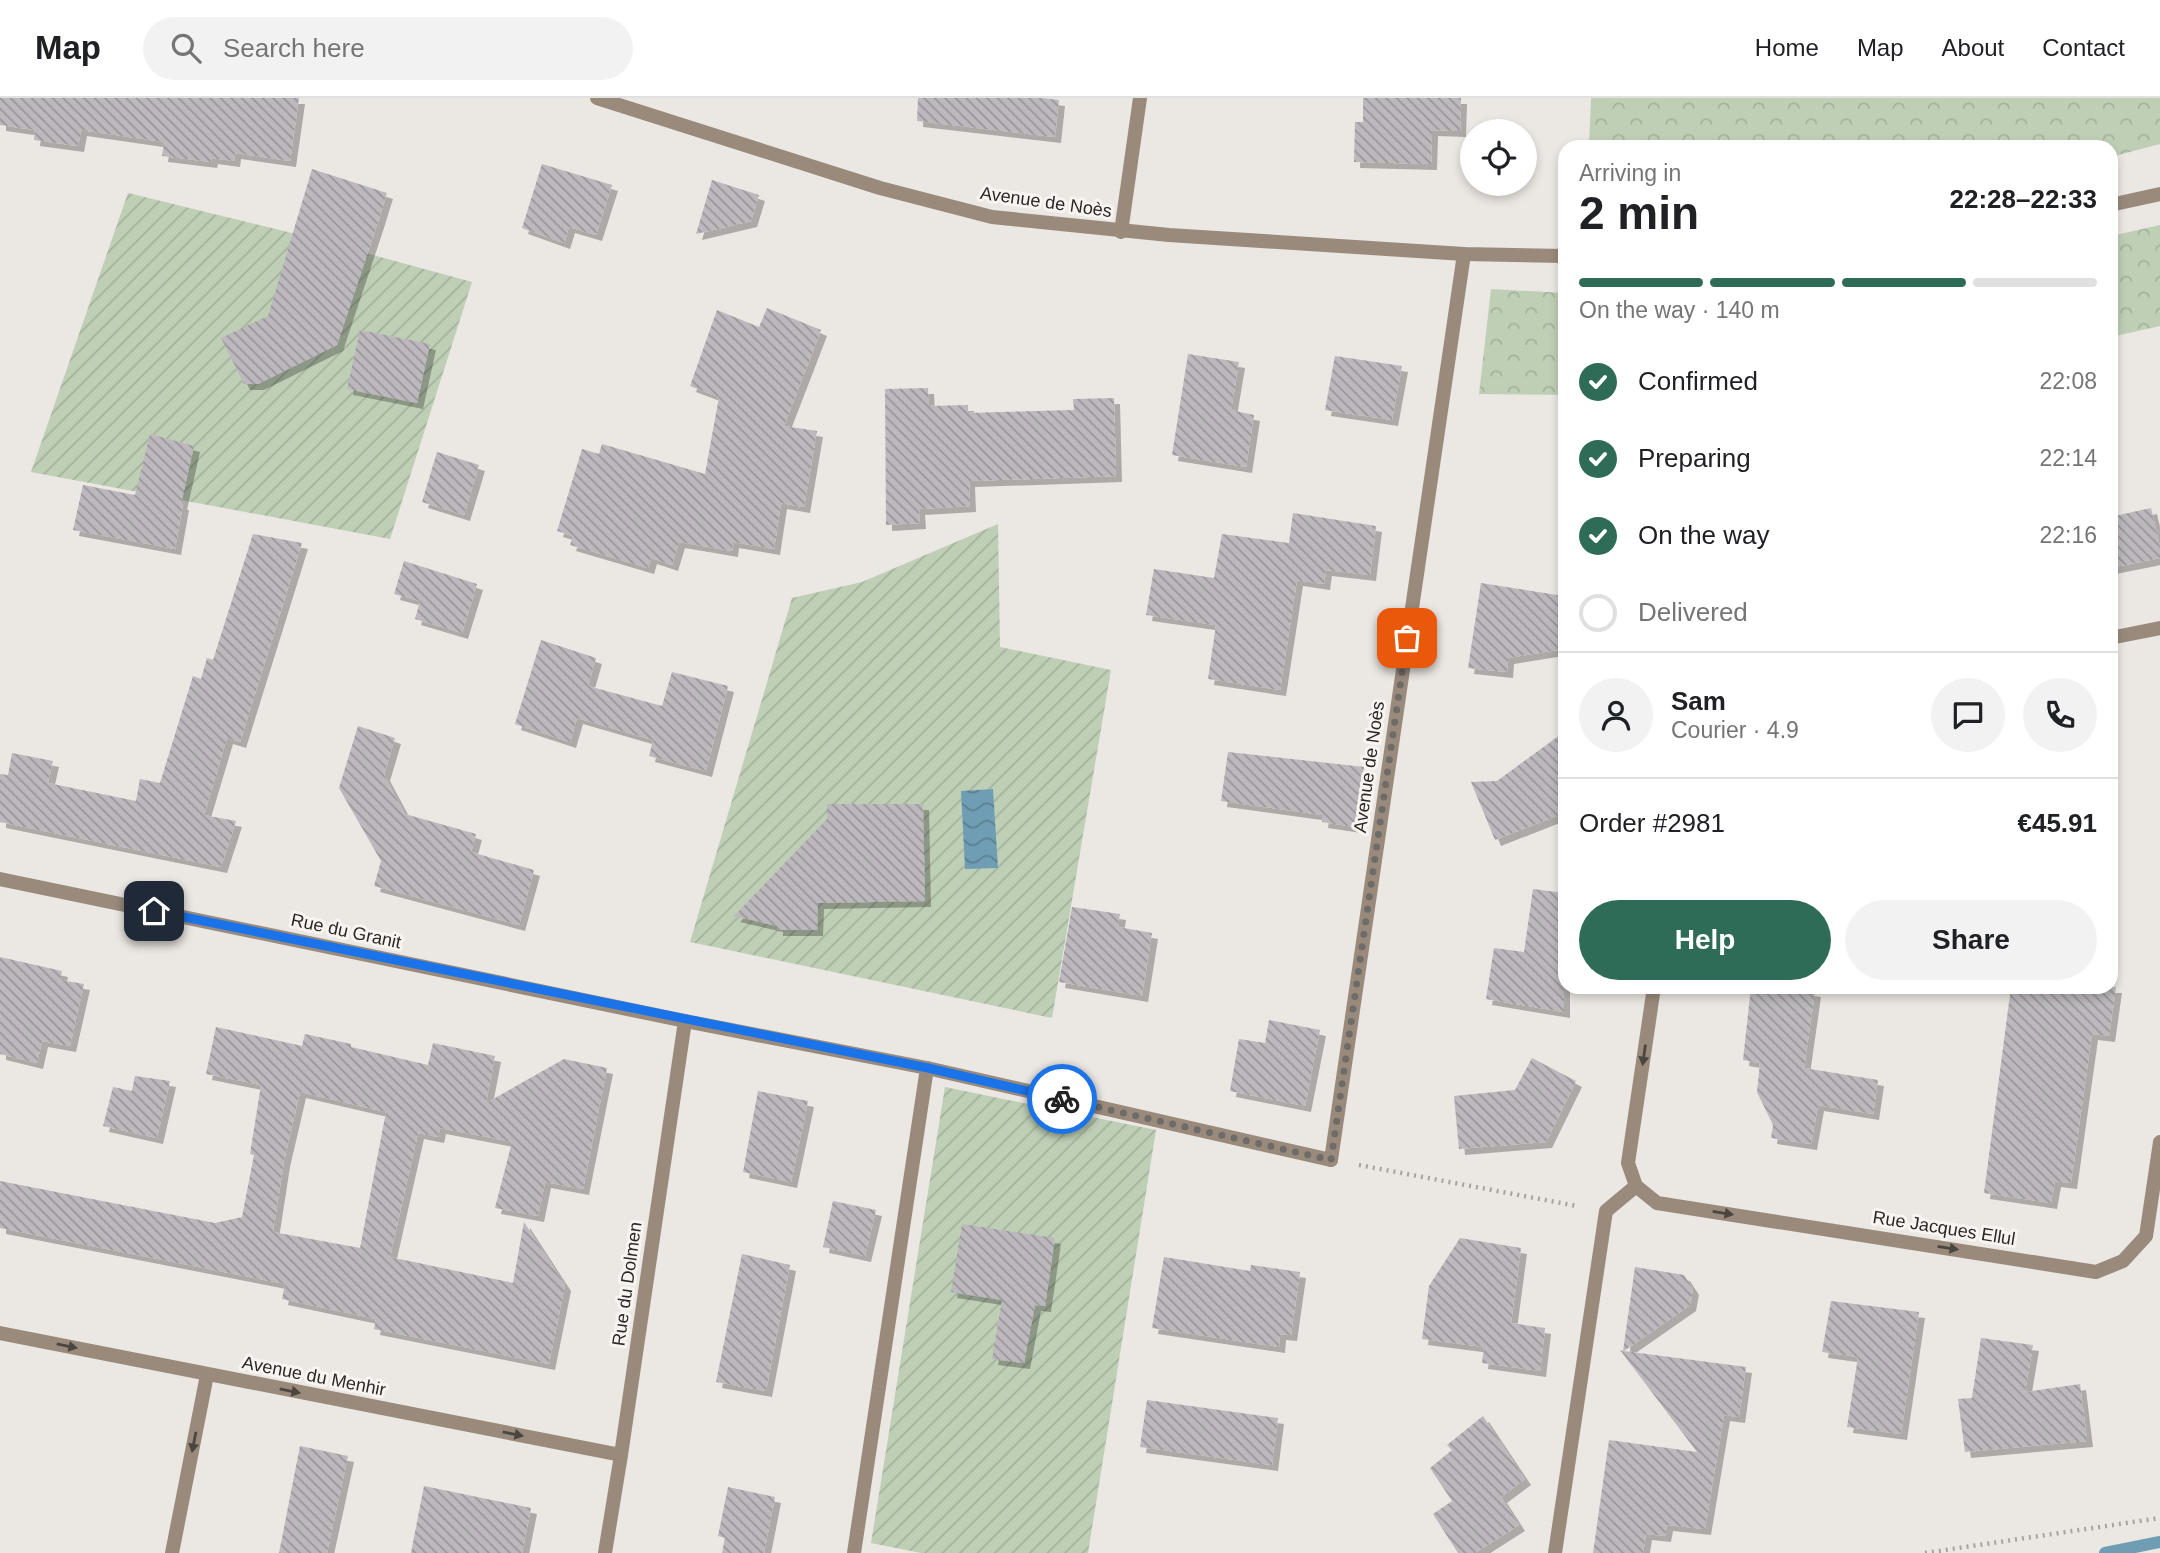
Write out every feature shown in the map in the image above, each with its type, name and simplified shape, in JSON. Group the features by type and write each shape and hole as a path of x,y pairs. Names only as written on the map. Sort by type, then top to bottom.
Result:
{"street":[{"name":"Avenue de Noès","path":"597,98 880,188 992,217 1121,232 1464,254 1558,256"},
{"path":"1121,232 1140,98"},
{"path":"2118,203 2160,194"},
{"name":"Avenue de Noès","path":"1331,1160 1464,254"},
{"path":"2118,636 2160,628"},
{"name":"Rue du Granit","path":"0,879 928,1068 1331,1160"},
{"path":"1555,1553 1606,1211 1636,1186 1628,1163 1653,994"},
{"name":"Rue du Dolmen","path":"605,1553 685,1020"},
{"path":"853,1553 928,1068"},
{"name":"Rue Jacques Ellul","path":"1636,1186 1657,1203 2096,1272 2123,1261 2146,1236 2160,1142"},
{"name":"Avenue du Menhir","path":"0,1334 621,1455"},
{"path":"172,1553 207,1375"}],"path":[{"path":"1331,1160 1606,1211"},
{"path":"1925,1553 2160,1518"}],"green space":[{"path":"1591,98 2160,98 2160,144 2118,155 2118,140 1589,140"},
{"path":"128,193 292,233 472,282 390,539 31,472"},
{"path":"2160,225 2160,326 2118,335 2118,234"},
{"path":"1491,289 1558,293 1558,395 1479,394"},
{"path":"998,524 1000,647 1111,670 1052,1018 690,942 792,598 862,582"},
{"path":"945,1087 1156,1130 1088,1553 921,1553 871,1543"}],"water":[{"path":"993,789 998,868 965,869 961,791"}],"building":[{"path":"0,98 299,98 290,161 235,153 234,161 212,158 211,162 162,156 164,142 81,130 78,146 34,140 35,130 0,125"},
{"path":"918,98 1059,100 1055,137 917,121"},
{"path":"1363,98 1461,98 1460,131 1432,130 1431,164 1354,162 1355,122 1363,122"},
{"path":"542,164 612,185 596,235 569,227 564,243 522,228"},
{"path":"312,169 387,193 377,225 337,345 258,384 244,384 221,338 268,316"},
{"path":"712,180 759,195 751,221 696,234"},
{"path":"767,308 821,330 784,426 817,431 804,507 781,503 774,549 733,542 732,551 679,542 672,565 651,558 648,568 570,545 573,536 557,531 582,449 599,454 602,444 705,474 719,397 690,386 717,310 759,327"},
{"path":"360,330 430,344 417,403 347,389"},
{"path":"1188,354 1239,362 1231,410 1254,415 1246,467 1172,455"},
{"path":"1335,356 1402,366 1392,420 1325,410"},
{"path":"928,388 929,406 968,405 968,413 1074,410 1073,399 1114,398 1116,476 969,481 970,506 919,509 920,523 886,525 885,389"},
{"path":"150,434 194,446 181,504 175,549 73,530 83,485 135,495"},
{"path":"437,452 479,465 464,515 422,502"},
{"path":"2151,508 2160,558 2118,566 2118,515"},
{"path":"1293,513 1376,526 1370,575 1326,570 1324,584 1297,580 1280,690 1208,679 1216,625 1146,615 1154,569 1214,578 1222,534 1289,543"},
{"path":"253,534 302,543 240,742 227,738 204,815 236,821 221,867 0,822 0,774 8,775 12,753 53,761 48,783 136,801 140,779 160,783 193,676 201,679 207,658 213,660"},
{"path":"404,561 477,584 462,633 415,619 420,601 394,594"},
{"path":"1481,583 1558,595 1558,650 1508,658 1507,672 1468,668"},
{"path":"541,640 596,658 588,686 662,706 672,672 728,686 706,771 649,756 653,740 577,718 570,742 515,724"},
{"path":"358,726 395,738 384,775 405,814 476,834 471,852 534,870 519,925 374,886 381,861 339,788"},
{"path":"1558,736 1558,815 1495,840 1471,782 1497,781"},
{"path":"1228,752 1364,767 1355,827 1322,822 1323,815 1221,801"},
{"path":"827,804 923,804 925,901 818,903 817,930 777,930 777,926 734,916 827,819"},
{"path":"1533,889 1558,892 1558,994 1564,994 1564,1012 1486,999 1494,948 1524,952"},
{"path":"1072,907 1120,914 1118,927 1152,933 1142,996 1059,982"},
{"path":"0,957 62,971 60,980 84,984 70,1046 42,1041 37,1063 0,1054"},
{"path":"1750,994 1815,994 1804,1068 1878,1080 1873,1114 1818,1105 1811,1144 1771,1138 1773,1125 1757,1092 1760,1063 1743,1060"},
{"path":"2010,994 2115,994 2109,1036 2092,1034 2071,1183 2055,1181 2051,1203 1984,1193"},
{"path":"1269,1020 1320,1030 1305,1106 1230,1091 1239,1039 1265,1043"},
{"path":"216,1027 302,1046 305,1034 428,1065 433,1043 495,1056 486,1103 564,1059 607,1068 583,1189 545,1182 538,1216 495,1208 512,1142 440,1128 438,1137 418,1133 390,1257 513,1283 524,1222 565,1285 549,1364 374,1329 376,1319 282,1299 285,1284 0,1228 0,1181 215,1223 242,1217 254,1155 250,1154 261,1085 206,1074","holes":["300,1092 386,1112 360,1248 273,1232 284,1161"]},
{"path":"1532,1058 1576,1081 1546,1142 1459,1149 1454,1096 1515,1090"},
{"path":"135,1076 170,1081 157,1138 103,1126 113,1087 132,1091"},
{"path":"758,1091 808,1101 791,1182 743,1172"},
{"path":"833,1201 876,1210 865,1256 823,1247"},
{"path":"962,1224 1055,1238 1045,1306 1035,1305 1024,1363 992,1359 1002,1300 951,1292"},
{"path":"1460,1238 1521,1248 1511,1323 1545,1328 1540,1371 1482,1363 1484,1347 1422,1339 1429,1286"},
{"path":"742,1254 790,1265 766,1391 716,1382"},
{"path":"1164,1257 1250,1271 1251,1265 1300,1272 1291,1335 1280,1334 1279,1347 1152,1328"},
{"path":"1635,1267 1684,1275 1693,1289 1690,1305 1624,1351 1746,1367 1739,1417 1724,1415 1705,1529 1667,1525 1665,1536 1646,1534 1643,1553 1593,1553 1609,1440 1697,1452 1620,1350 1623,1351"},
{"path":"1831,1301 1919,1312 1901,1434 1847,1427 1858,1357 1822,1352"},
{"path":"1981,1338 2033,1345 2025,1392 2080,1384 2087,1441 1965,1452 1958,1399 1972,1398"},
{"path":"1147,1400 1278,1418 1272,1465 1140,1447"},
{"path":"1483,1416 1525,1479 1501,1497 1519,1525 1475,1553 1458,1553 1433,1514 1452,1501 1430,1468 1452,1450 1447,1445"},
{"path":"300,1446 348,1456 327,1553 279,1553"},
{"path":"424,1486 531,1508 522,1553 411,1553"},
{"path":"728,1487 775,1497 764,1553 722,1553 725,1538 718,1536"}],"waterway":[{"path":"2105,1553 2160,1542"}],"way so far":[{"path":"1062,1099 1331,1160 1407,638"}],"route":[{"path":"154,911 928,1068 1062,1099"}]}
